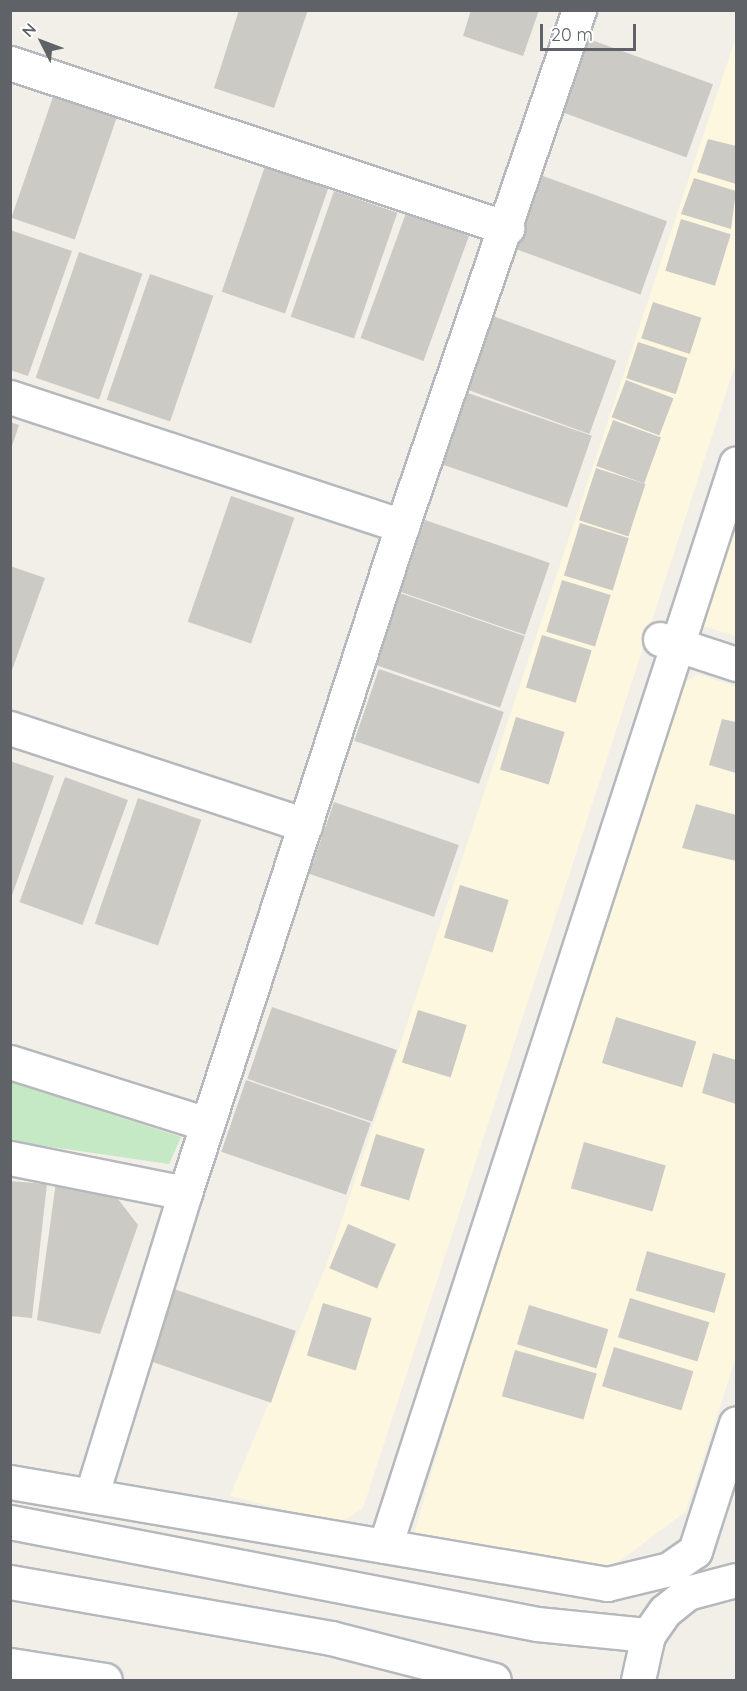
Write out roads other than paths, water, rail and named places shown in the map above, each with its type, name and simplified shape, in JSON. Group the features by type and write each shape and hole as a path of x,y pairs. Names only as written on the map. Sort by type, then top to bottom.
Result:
{"street":[{"path":"91,1496 185,1193 402,526 507,228 579,10"},
{"path":"10,63 507,228"},
{"path":"10,397 402,526"},
{"path":"386,1546 668,641 736,464"},
{"path":"668,641 736,664"},
{"path":"10,728 305,825"},
{"path":"10,1062 207,1125"},
{"path":"10,1158 185,1193"},
{"path":"10,1482 607,1584 669,1569 695,1551 736,1423"},
{"path":"10,1522 537,1624 648,1635"},
{"path":"638,1680 648,1635 665,1611 687,1593 736,1580"},
{"path":"10,1582 331,1638 495,1680"},
{"path":"10,1665 105,1680"}]}
